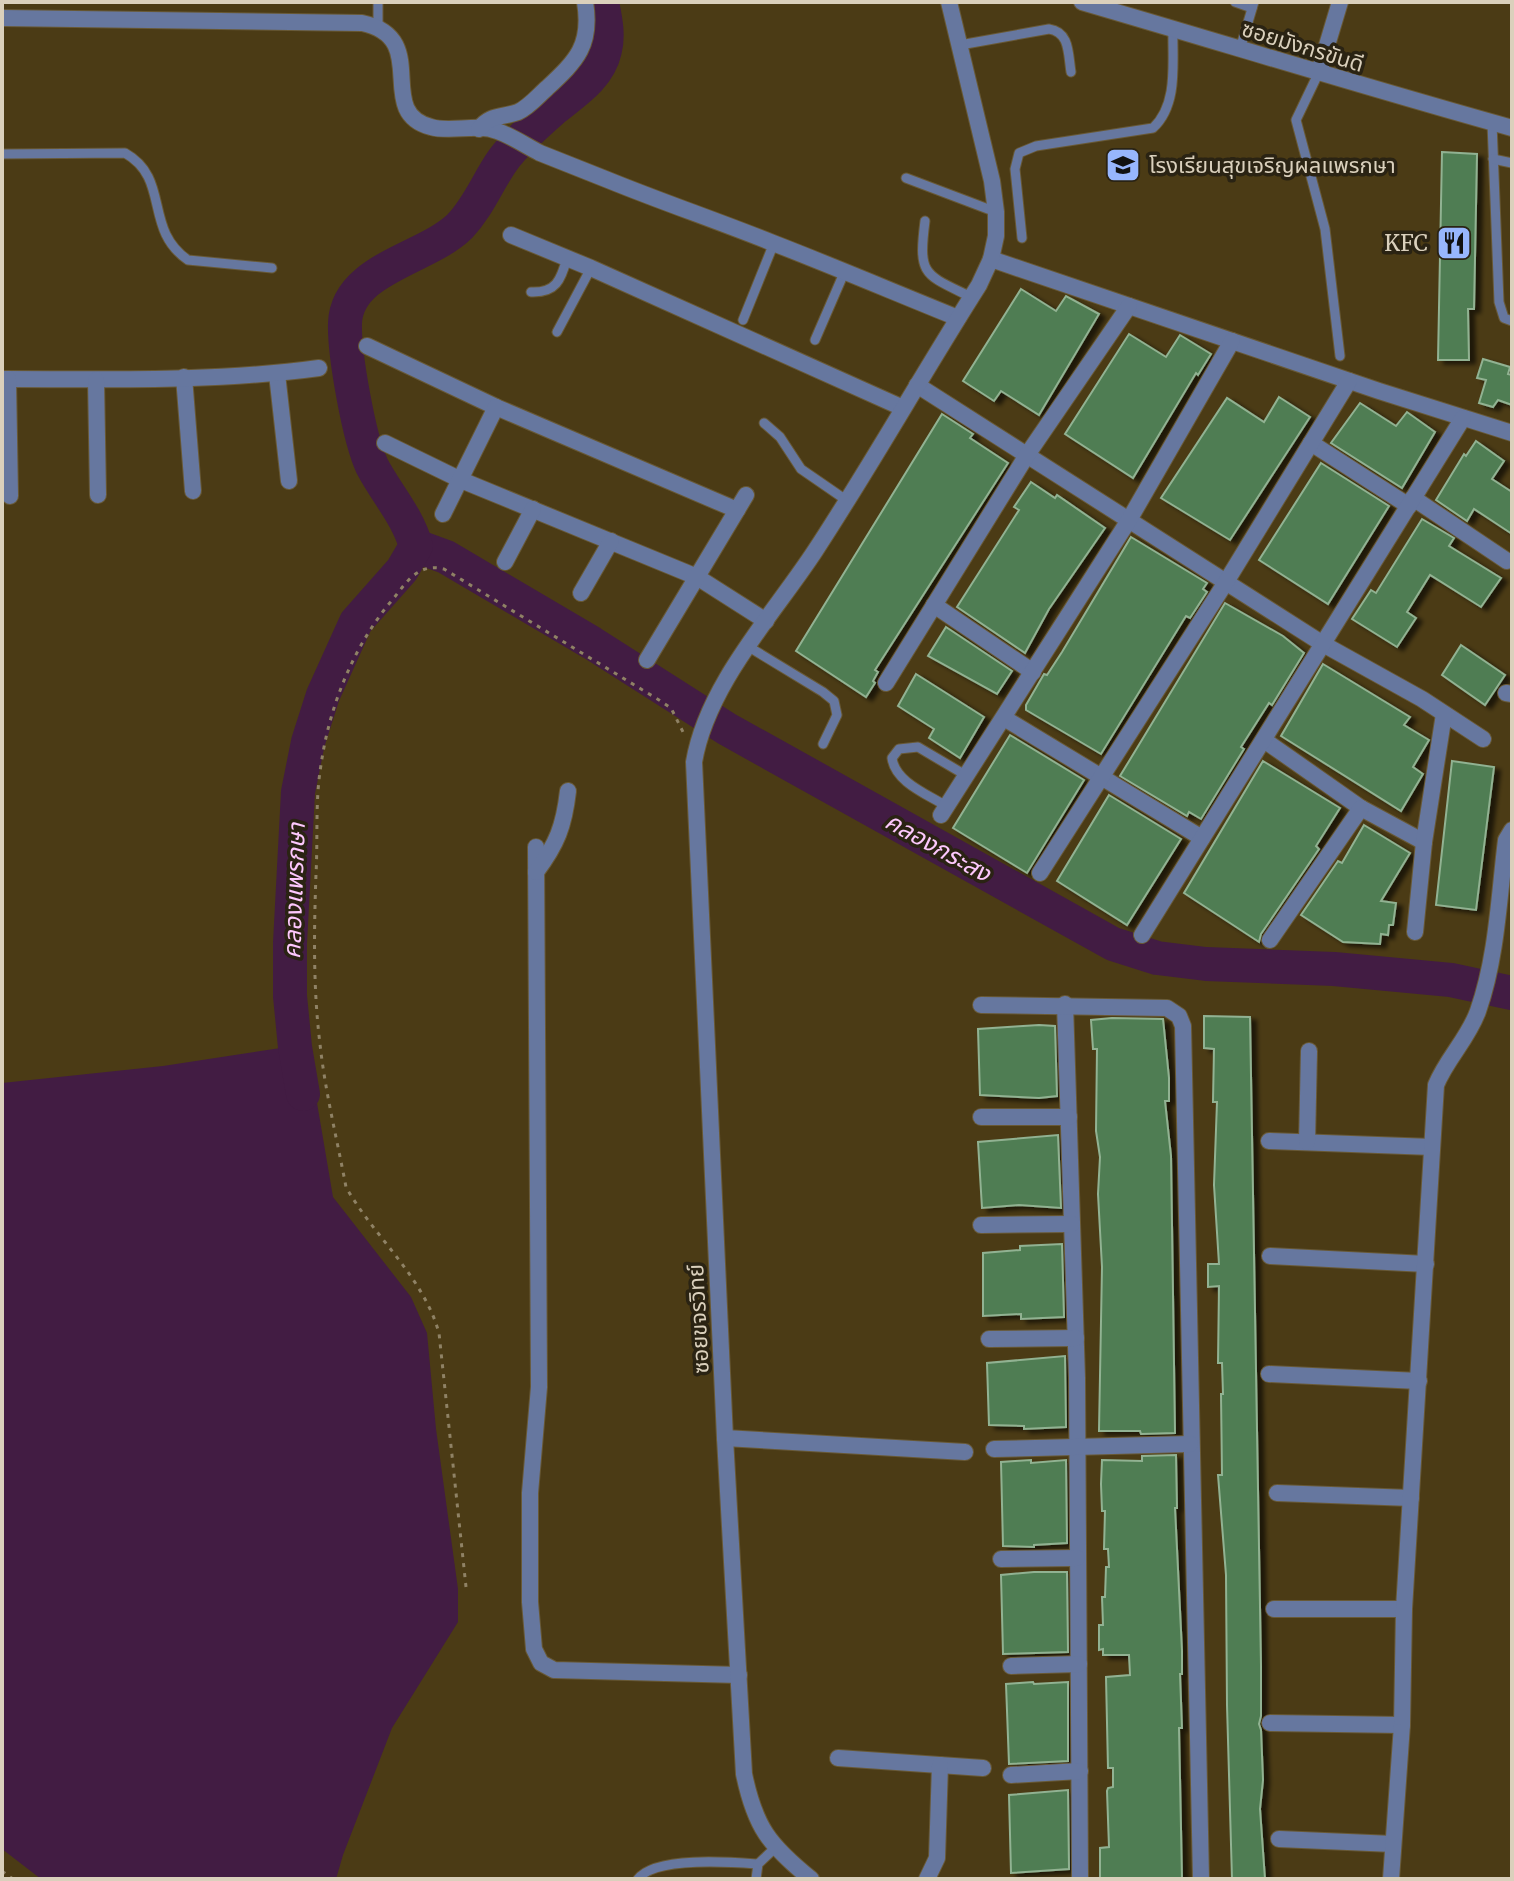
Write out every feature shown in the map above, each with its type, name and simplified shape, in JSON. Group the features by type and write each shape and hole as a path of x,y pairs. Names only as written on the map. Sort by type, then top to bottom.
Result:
{"street":[{"path":"487,129 490,118 522,110 575,60 582,50 588,29 585,2"},
{"path":"949,2 992,181 996,236 991,259 1512,433"},
{"name":"ซอยมังกรขันดี","path":"1082,2 1360,87 1512,128"},
{"path":"1319,72 1340,2"},
{"path":"2,18 362,23 378,26 398,46 402,99 418,121 432,128 487,129 958,318"},
{"path":"511,235 903,408"},
{"name":"ซอยขจรวิทย์","path":"811,1879 775,1848 764,1833 751,1806 744,1774 691,734 846,500 971,297 991,259"},
{"path":"886,683 1027,455 1129,306"},
{"path":"944,811 1129,520 1232,341"},
{"path":"367,346 496,407 741,503 647,660"},
{"path":"10,496 5,379 96,380 277,374 319,368"},
{"path":"277,374 289,481"},
{"path":"184,377 193,491"},
{"path":"96,380 98,495"},
{"path":"1040,873 1226,582 1349,381"},
{"path":"917,385 1323,644 1483,739"},
{"path":"443,514 496,407"},
{"path":"1142,935 1463,418"},
{"path":"385,443 461,480 697,577 766,621"},
{"path":"1311,443 1507,561"},
{"path":"505,562 533,509"},
{"path":"581,593 611,541"},
{"path":"934,605 1033,672"},
{"path":"1415,932 1424,842 1444,714"},
{"path":"1004,718 1202,838"},
{"path":"1264,740 1361,808 1424,842"},
{"path":"536,872 552,850 565,822 568,791"},
{"path":"1270,940 1361,808"},
{"path":"1391,1879 1436,1085 1444,1066 1467,1037 1479,1008 1489,968 1506,840 1512,830"},
{"path":"536,847 539,1387 530,1493 530,1602 534,1649 541,1663 554,1670 739,1675"},
{"path":"1065,1004 1076,1338 1080,1879"},
{"path":"981,1005 1167,1008 1179,1016 1183,1026 1201,1879"},
{"path":"1307,1142 1309,1051"},
{"path":"981,1117 1069,1117"},
{"path":"1269,1141 1432,1147"},
{"path":"981,1225 1072,1224"},
{"path":"1270,1256 1426,1264"},
{"path":"989,1339 1076,1338"},
{"path":"1269,1374 1419,1381"},
{"path":"725,1438 965,1452"},
{"path":"994,1449 1190,1444"},
{"path":"1277,1493 1411,1498"},
{"path":"1001,1559 1077,1558"},
{"path":"1274,1609 1404,1609"},
{"path":"1011,1666 1079,1664"},
{"path":"1270,1723 1402,1725"},
{"path":"838,1758 983,1768"},
{"path":"927,1879 937,1858 940,1765"},
{"path":"1011,1775 1080,1771"},
{"path":"1279,1839 1393,1844"}],"lane":[{"path":"378,2 378,26"},
{"path":"1235,2 1253,5 1240,49"},
{"path":"1022,238 1015,169 1019,153 1024,148 1153,128 1165,115 1170,98 1173,29"},
{"path":"960,45 1058,30 1065,37 1071,72"},
{"path":"1319,72 1296,120 1325,229 1340,356"},
{"path":"1492,123 1499,302 1504,318 1512,321"},
{"path":"2,154 125,153 139,160 149,174 166,240 179,254 188,260 272,268"},
{"path":"1493,159 1512,163"},
{"path":"906,178 996,212"},
{"path":"925,221 922,263 931,278 971,297"},
{"path":"743,320 774,243"},
{"path":"531,292 543,293 553,289 562,279 567,258"},
{"path":"557,332 591,268"},
{"path":"815,340 844,273"},
{"path":"764,423 780,437 801,469 846,500"},
{"path":"749,647 834,701 837,715 823,744"},
{"path":"944,811 902,779 893,769 892,758 899,749 918,747 967,776"},
{"path":"756,1879 758,1864 775,1848"},
{"path":"638,1879 647,1870 668,1865 758,1864"}],"path":[{"path":"466,1587 435,1317 419,1288 346,1187 320,1045 315,982 316,893 320,768 328,727 348,672 368,630 414,574 426,566 433,566 444,569 659,700 671,708 691,734"},
{"path":"2,1871 13,1879"}],"shaded area":[{"path":"307,1044 333,1197 411,1297 427,1333 436,1429 458,1589 458,1622 392,1728 336,1879 41,1879 2,1849 2,1083 163,1066"}],"building":[{"path":"1442,152 1477,154 1474,309 1468,309 1469,360 1438,360"},
{"path":"1021,289 1056,311 1066,296 1099,314 1039,415 1001,391 994,401 963,381"},
{"path":"1129,334 1166,357 1180,335 1211,354 1198,375 1196,373 1133,478 1065,434"},
{"path":"1483,359 1510,367 1512,405 1498,400 1493,407 1479,403 1486,380 1477,378"},
{"path":"1279,397 1310,417 1230,540 1161,498 1227,398 1264,422"},
{"path":"1360,403 1396,426 1407,412 1435,432 1402,488 1331,443"},
{"path":"942,414 973,434 970,438 1008,463 875,670 878,672 873,681 875,683 866,697 796,651"},
{"path":"1476,441 1504,461 1492,479 1512,492 1512,534 1474,509 1467,521 1436,500 1464,454 1466,456"},
{"path":"1321,463 1389,506 1328,604 1259,560"},
{"path":"1031,482 1055,498 1057,495 1105,528 1049,609 1025,653 957,607 1019,510 1014,507"},
{"path":"1422,519 1454,538 1449,546 1501,578 1481,607 1430,575 1407,612 1416,618 1397,647 1352,619 1371,590 1376,593"},
{"path":"1131,537 1207,583 1203,589 1207,592 1190,618 1186,616 1101,754 1026,710 1026,705 1044,674 1047,675 1062,652"},
{"path":"1225,603 1283,636 1304,653 1241,747 1244,749 1201,819 1189,812 1187,816 1120,776"},
{"path":"946,627 1012,671 997,694 928,656"},
{"path":"1461,645 1505,675 1485,705 1442,675"},
{"path":"1323,664 1410,717 1404,725 1429,740 1413,767 1423,774 1401,811 1281,736"},
{"path":"916,674 984,717 960,758 929,738 934,729 898,706"},
{"path":"1010,735 1084,780 1027,873 953,828"},
{"path":"1263,761 1340,808 1316,846 1319,849 1261,934 1259,942 1184,893"},
{"path":"1452,761 1494,767 1476,910 1436,905"},
{"path":"1109,795 1181,839 1127,925 1057,881"},
{"path":"1364,825 1410,853 1381,901 1396,903 1393,925 1389,925 1388,935 1381,934 1380,944 1343,942 1301,915 1338,861 1342,863"},
{"path":"1204,1016 1250,1017 1261,1666 1259,1724 1263,1780 1260,1809 1265,1879 1232,1879 1226,1575 1218,1475 1222,1475 1223,1394 1222,1363 1218,1363 1219,1286 1208,1287 1208,1264 1219,1264 1214,1185 1217,1102 1213,1102 1214,1049 1204,1048"},
{"path":"1163,1019 1169,1078 1169,1101 1165,1101 1171,1156 1175,1433 1099,1431 1102,1267 1098,1194 1100,1157 1096,1131 1097,1049 1093,1049 1091,1020"},
{"path":"1055,1026 1057,1096 980,1095 978,1029"},
{"path":"1058,1135 1061,1208 1019,1205 982,1208 978,1142"},
{"path":"1062,1244 1064,1317 1021,1319 1021,1314 983,1316 983,1253 1020,1250 1020,1246"},
{"path":"1065,1356 1066,1427 1024,1429 1024,1426 989,1425 987,1363"},
{"path":"1176,1455 1175,1508 1182,1651 1182,1728 1179,1728 1182,1879 1100,1879 1100,1848 1109,1847 1107,1791 1113,1787 1113,1768 1108,1768 1106,1677 1130,1675 1129,1655 1103,1655 1103,1649 1099,1650 1099,1625 1103,1625 1102,1597 1105,1597 1106,1567 1109,1567 1108,1549 1104,1549 1102,1460 1142,1461 1142,1456"},
{"path":"1031,1460 1031,1463 1066,1460 1067,1543 1034,1547 1003,1546 1001,1462"},
{"path":"1067,1572 1068,1652 1003,1654 1001,1575"},
{"path":"1068,1682 1068,1761 1009,1764 1006,1684"},
{"path":"1068,1790 1069,1869 1011,1873 1009,1795"}],"waterway":[{"name":"คลองแพรกษา","path":"303,1094 290,996 290,943 298,792 308,742 323,695 356,622 402,570 416,546 402,514 372,466 362,436 347,354 345,323 349,304 359,289 374,277 460,226 514,146 592,76 602,60 606,44 602,2"},
{"name":"คลองกระสง","path":"416,546 446,557 592,643 727,729 1113,944 1157,958 1451,980 1512,993"}],"place":[{"name":"โรงเรียนสุขเจริญผลแพรกษา","path":"1123,165"},
{"name":"KFC","path":"1454,243"}]}
